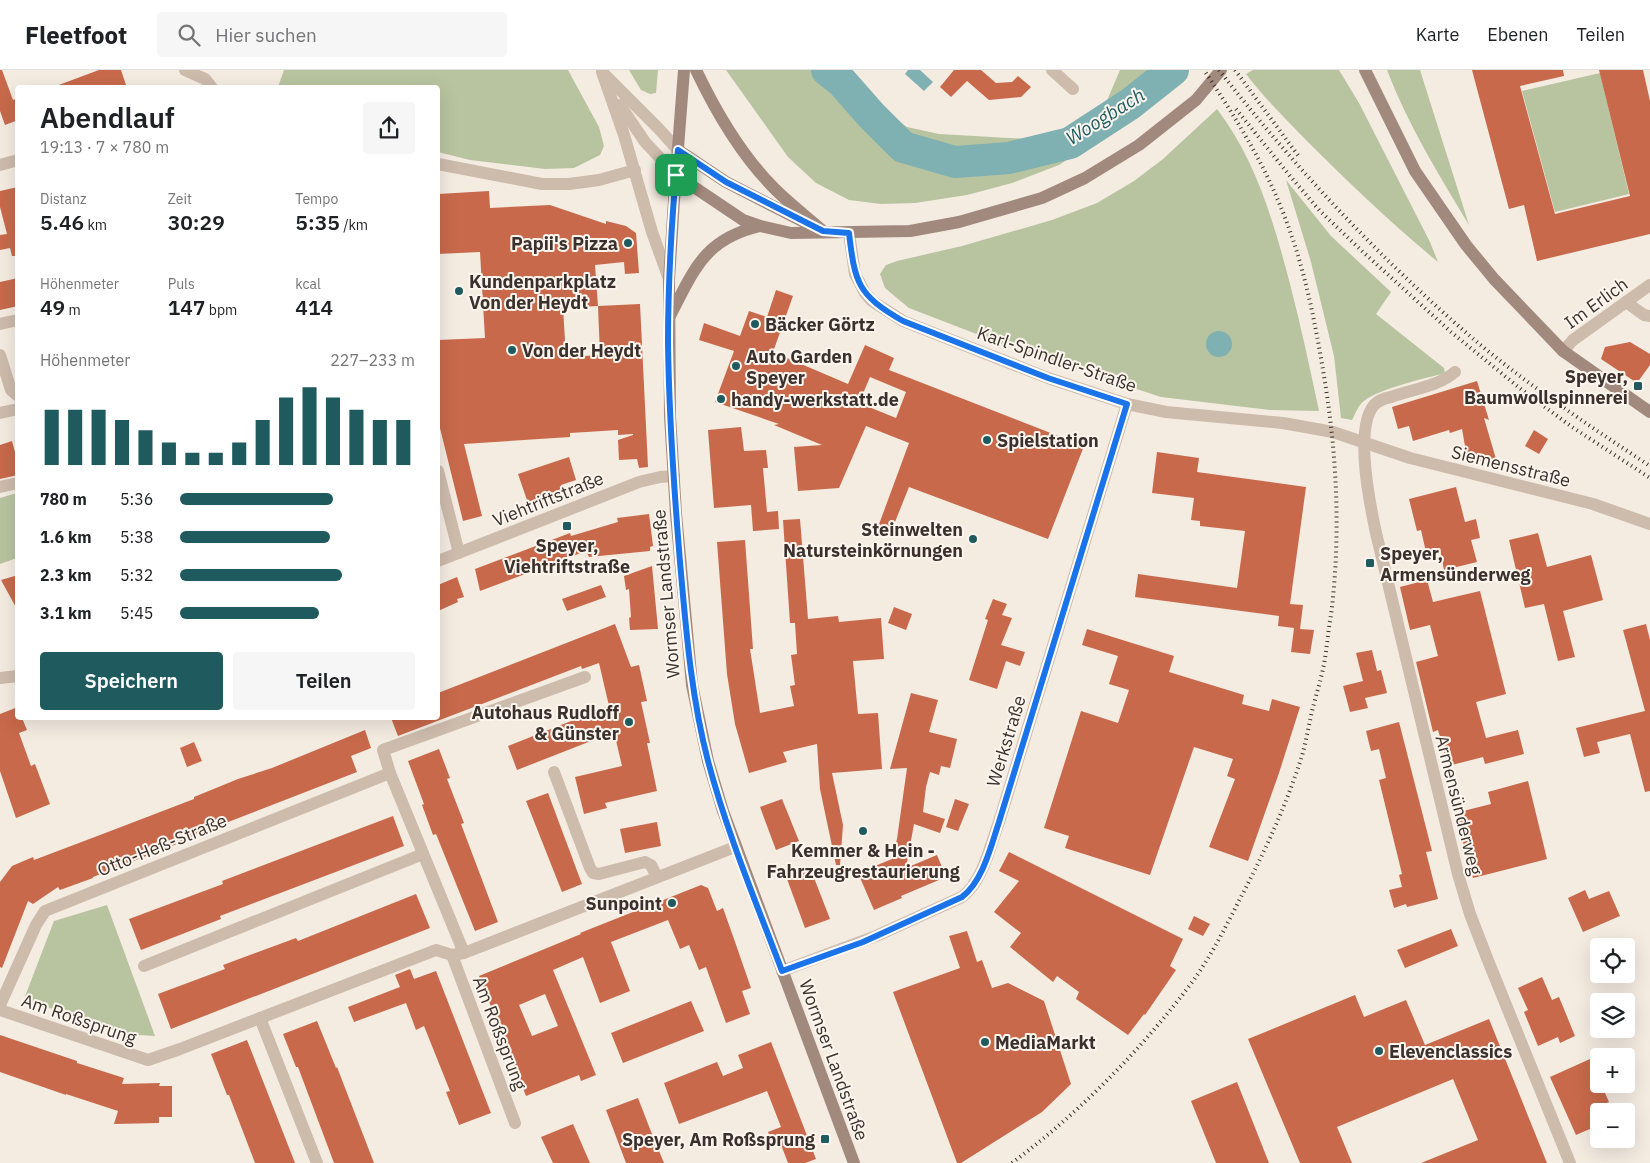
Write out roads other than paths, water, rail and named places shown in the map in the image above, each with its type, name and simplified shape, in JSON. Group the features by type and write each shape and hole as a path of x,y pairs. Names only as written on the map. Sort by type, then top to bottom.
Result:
{"main road":[{"name":"Wormser Landstraße","path":"684,70 669,280 670,416 687,646 692,685 708,761 735,847 854,1163"},
{"path":"696,70 714,106 742,151 772,186 823,231"},
{"path":"676,175 743,220 791,233 910,231 959,222 1042,198 1085,178 1139,146 1196,100 1221,70"},
{"path":"1365,70 1415,171 1466,246 1494,279 1563,351 1650,412"},
{"path":"678,150 726,182 823,231"},
{"path":"669,318 697,266 713,247 726,238 760,226"}],"street":[{"path":"185,70 205,78 210,85"},
{"path":"1052,70 1073,89"},
{"path":"602,71 678,150"},
{"path":"602,71 635,170 652,232 669,280"},
{"path":"602,71 625,115 645,142 676,175"},
{"path":"0,165 15,161"},
{"path":"440,164 542,184 599,180 635,170"},
{"name":"Karl-Spindler-Straße","path":"849,233 853,263 860,285 872,301 903,321 1048,378 1127,404 1166,412 1299,425 1332,432 1364,442"},
{"name":"Im Erlich","path":"1563,351 1573,340 1650,285"},
{"path":"1626,302 1644,315 1650,316"},
{"path":"0,324 15,321"},
{"path":"0,355 11,390 15,393"},
{"path":"1364,442 1370,414 1374,405 1392,396 1437,383 1455,372"},
{"name":"Werkstraße","path":"782,971 876,936 962,897 971,889 982,869 999,822 1127,404"},
{"path":"0,413 15,410"},
{"name":"Siemensstraße","path":"1364,442 1443,468 1592,504 1650,524"},
{"name":"Armensünderweg","path":"1364,442 1368,491 1376,533 1458,874 1486,958 1570,1163"},
{"name":"Viehtriftstraße","path":"440,560 638,482 674,476"},
{"path":"440,478 459,553"},
{"path":"0,487 15,483"},
{"path":"0,678 15,676"},
{"path":"458,954 423,854 390,773 383,750 585,677"},
{"path":"554,772 593,873 599,874 645,862 651,865 657,877"},
{"name":"Otto-Heß-Straße","path":"0,1006 36,925 45,911 390,773"},
{"name":"Am Roßsprung","path":"0,1010 148,1060 436,950 458,954 735,847"},
{"path":"144,966 423,854"},
{"name":"Am Roßsprung","path":"458,954 515,1123"},
{"path":"260,1018 317,1163"}],"water":[{"path":"908,70 920,70 933,82 924,91 905,74"},
{"path":"1219,331 1228,335 1232,344 1228,353 1219,357 1210,353 1206,344 1210,335"}],"waterway":[{"name":"Woogbach","path":"827,70 842,82 903,147 955,162 1009,158 1070,143 1130,104 1173,70"}],"railway":[{"path":"1012,1163 1061,1124 1129,1058 1170,1010 1205,963 1258,863 1287,798 1303,752 1324,664 1334,585 1337,525 1332,435 1316,330 1300,263 1286,220 1270,181 1234,117 1204,70"},
{"path":"1219,70 1309,178 1407,279 1477,342 1519,375 1584,422 1650,466"},
{"path":"1235,70 1300,158"},
{"path":"1236,109 1320,211 1451,332 1522,390 1572,427 1650,478"}],"place":[{"name":"Papii's Pizza","path":"628,243"},
{"name":"Kundenparkplatz Von der Heydt","path":"459,291"},
{"name":"Bäcker Görtz","path":"755,324"},
{"name":"Von der Heydt","path":"512,350"},
{"name":"Auto Garden Speyer","path":"736,366"},
{"name":"Speyer, Baumwollspinnerei","path":"1638,386"},
{"name":"handy-werkstatt.de","path":"721,399"},
{"name":"Spielstation","path":"987,440"},
{"name":"Speyer, Viehtriftstraße","path":"567,526"},
{"name":"Steinwelten Natursteinkörnungen","path":"973,539"},
{"name":"Speyer, Armensünderweg","path":"1370,563"},
{"name":"Autohaus Rudloff & Günster","path":"629,722"},
{"name":"Kemmer & Hein - Fahrzeugrestaurierung","path":"863,831"},
{"name":"Sunpoint","path":"672,903"},
{"name":"MediaMarkt","path":"985,1042"},
{"name":"Elevenclassics","path":"1379,1051"},
{"name":"Speyer, Am Roßsprung","path":"825,1139"}]}
